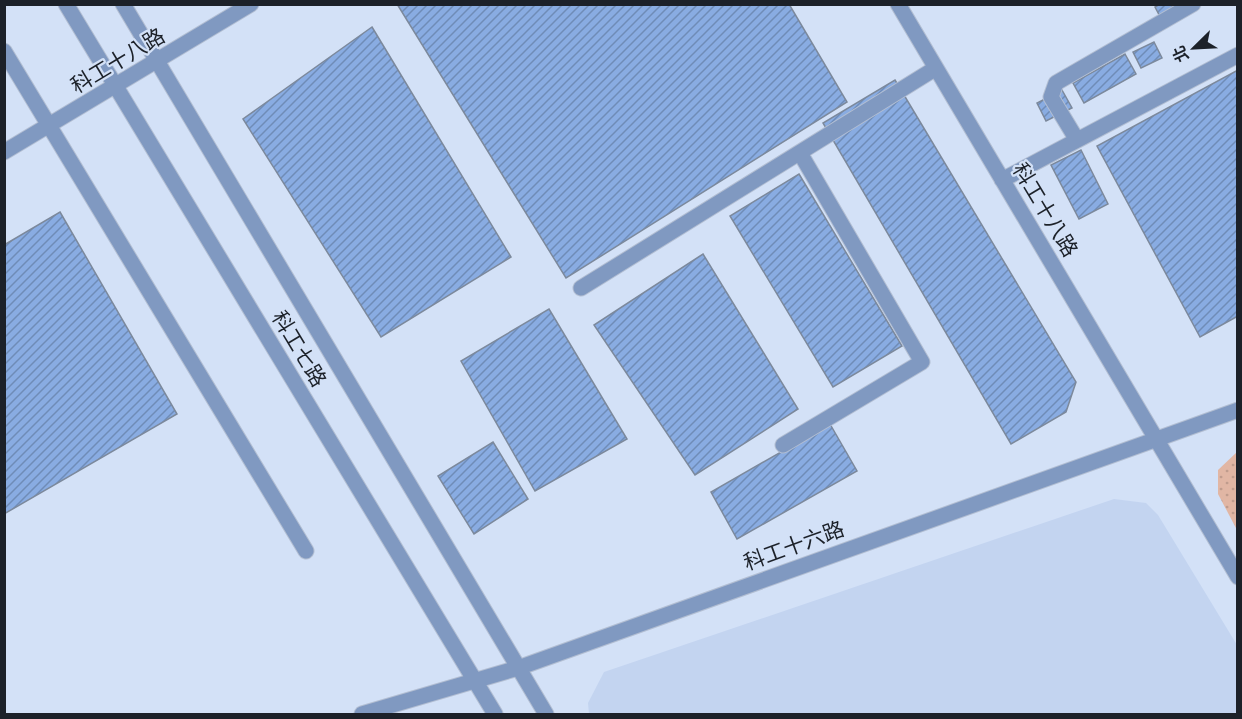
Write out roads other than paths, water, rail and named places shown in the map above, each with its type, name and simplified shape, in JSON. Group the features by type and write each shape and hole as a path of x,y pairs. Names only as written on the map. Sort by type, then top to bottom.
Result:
{"street":[{"name":"科工七路","path":"66,4 495,714"},
{"name":"科工七路","path":"123,4 546,714"},
{"name":"科工十八路","path":"4,153 252,4"},
{"name":"科工十八路","path":"898,4 1238,577"},
{"path":"1077,141 1051,96 1056,83 1193,4"},
{"path":"4,51 306,551"},
{"path":"1002,180 1238,55"},
{"path":"581,288 936,68"},
{"path":"783,445 922,362 800,153"},
{"name":"科工十六路","path":"362,714 518,668 1238,410"}]}
